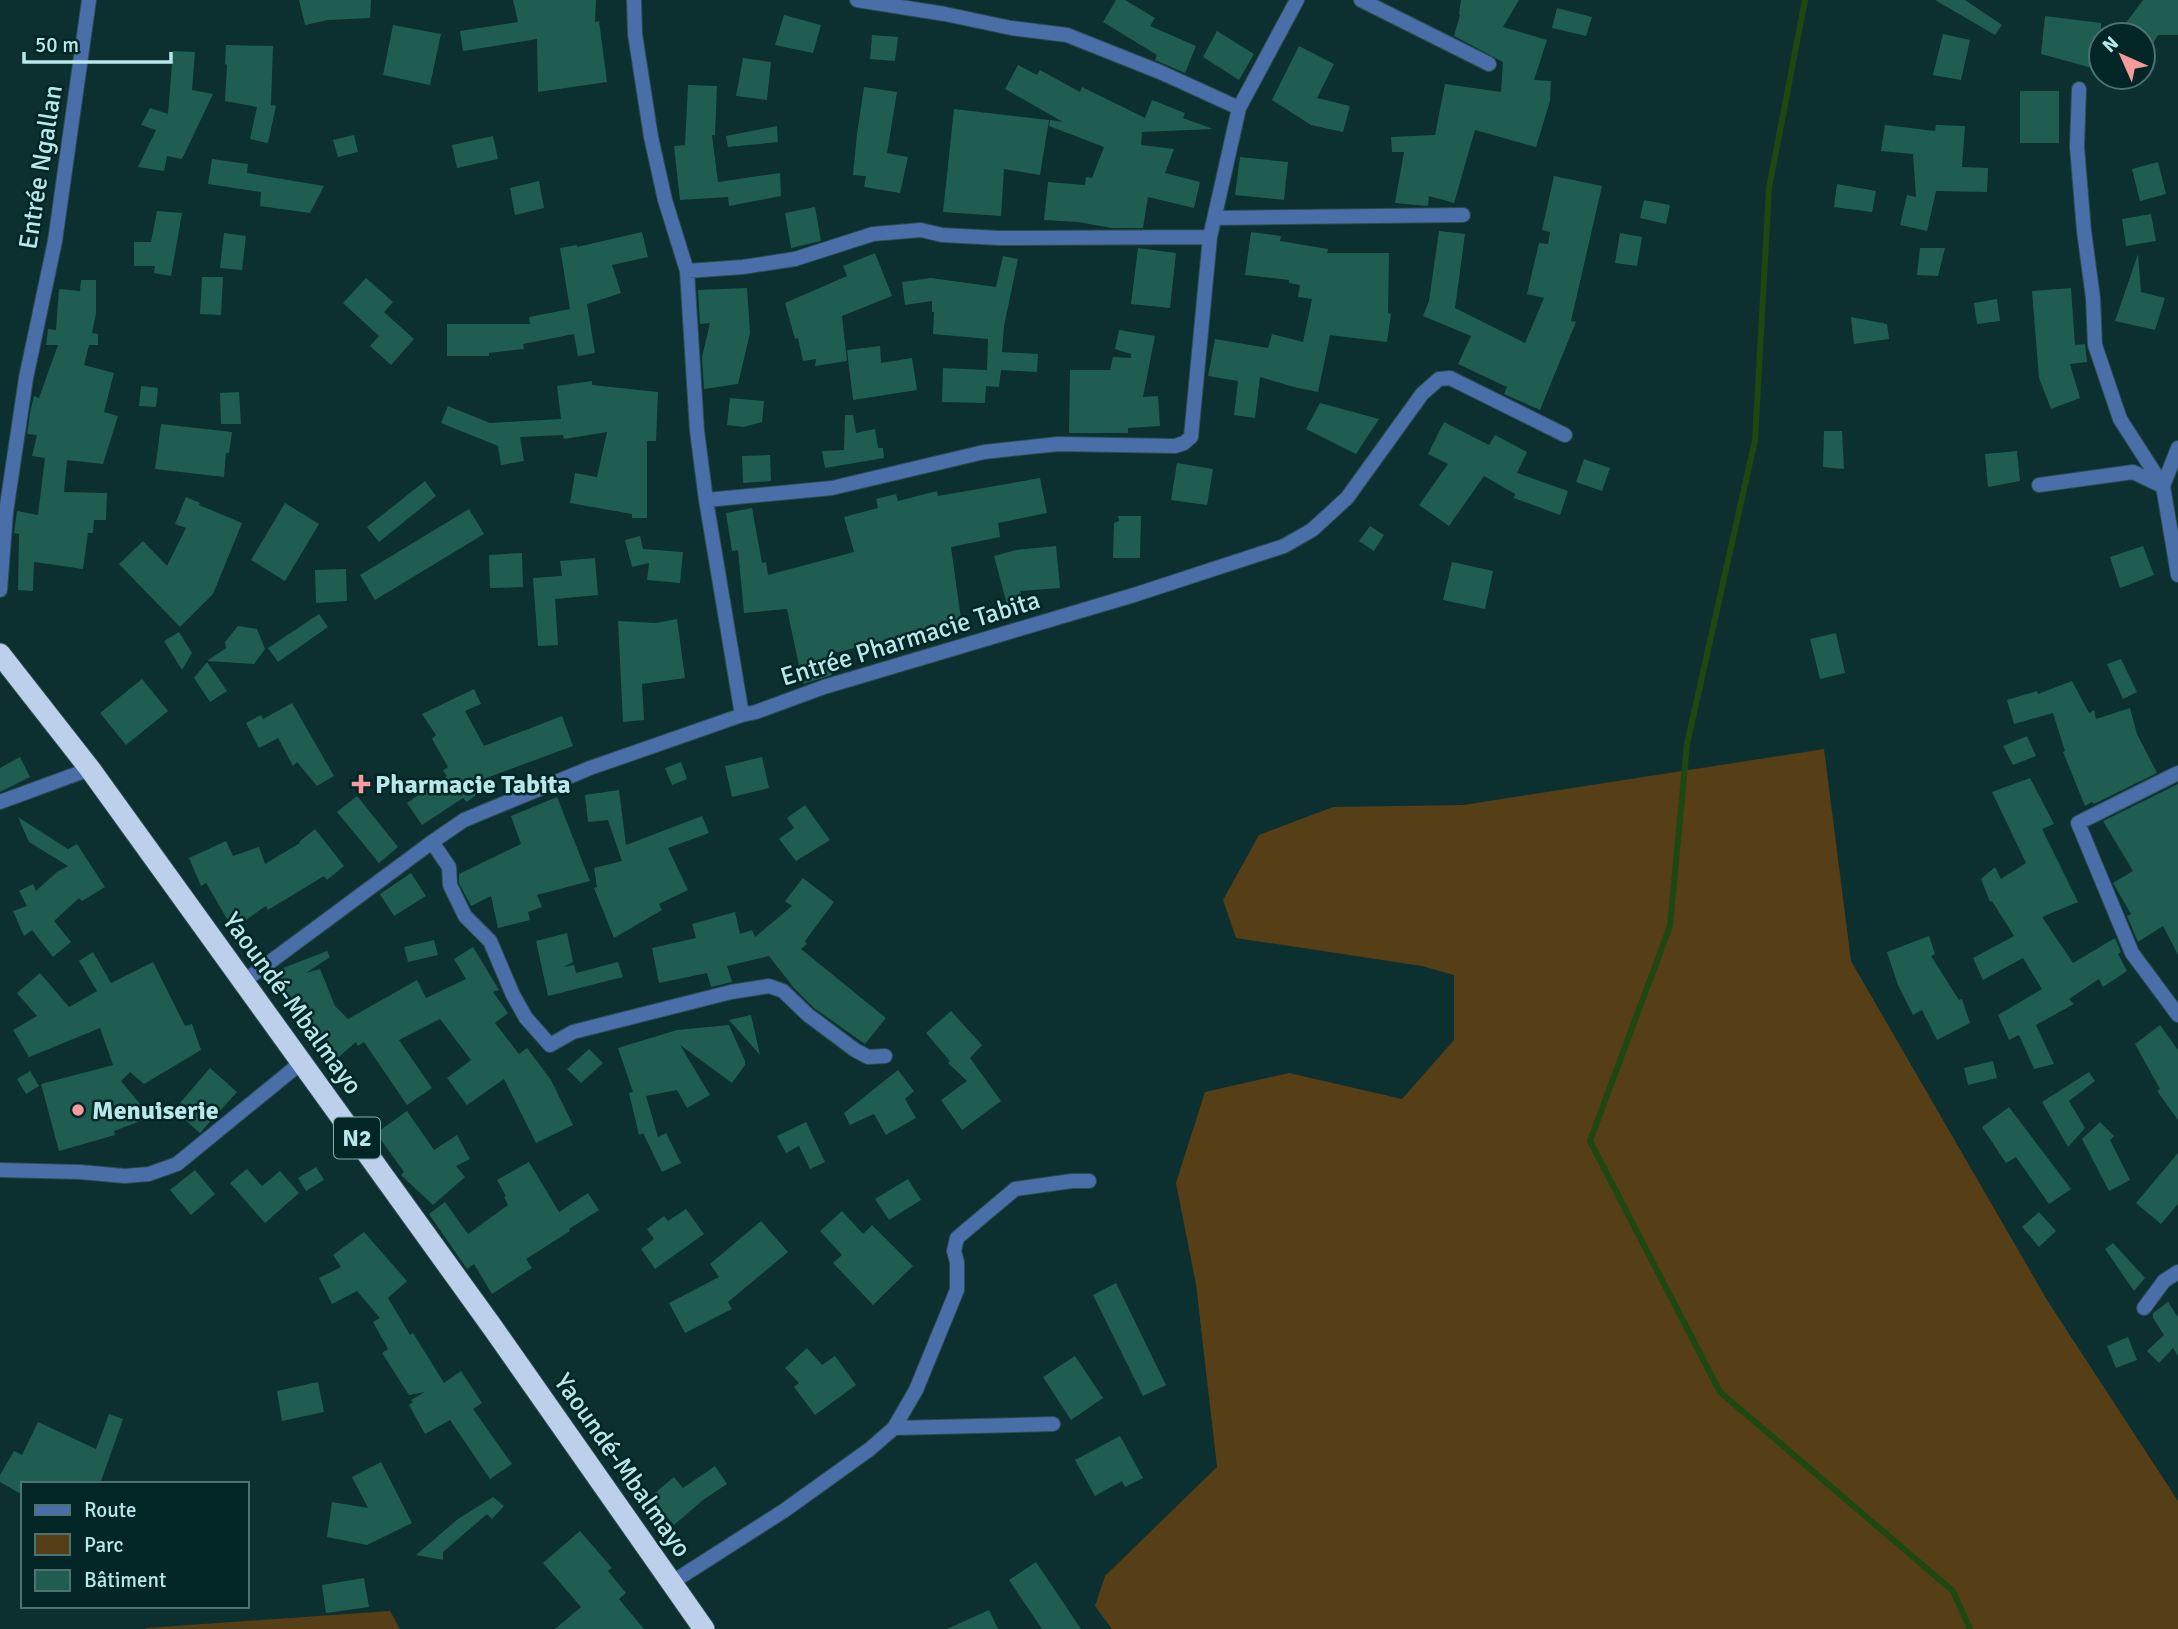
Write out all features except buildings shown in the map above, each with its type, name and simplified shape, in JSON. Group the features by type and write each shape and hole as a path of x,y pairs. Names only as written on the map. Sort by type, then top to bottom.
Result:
{"highway":[{"name":"Yaoundé-Mbalmayo","path":"0,654 90,769 302,1062 704,1629"}],"street":[{"name":"Entrée Ngallan","path":"0,590 6,512 26,379 55,241 89,0"},
{"path":"634,0 635,34 651,137 687,271 697,431 742,715"},
{"path":"857,0 1011,28 1067,35 1160,72 1239,108"},
{"path":"706,500 832,488 984,452 1058,444 1175,446 1191,438 1210,237 1239,108 1297,0"},
{"path":"1361,0 1489,64"},
{"path":"2079,89 2077,147 2093,298 2095,345 2120,419 2163,486 2178,575"},
{"path":"1215,218 1463,215"},
{"path":"687,271 743,267 795,259 873,234 921,230 942,235 999,238 1210,237"},
{"name":"Entrée Pharmacie Tabita","path":"243,982 464,820 590,768 824,687 1135,595 1284,546 1312,530 1347,498 1422,394 1439,379 1450,378 1565,435"},
{"path":"2163,486 2178,448"},
{"path":"2039,485 2133,472 2163,486"},
{"path":"0,802 90,769"},
{"path":"2178,773 2078,824 2132,953 2178,1016"},
{"path":"432,842 449,867 450,885 465,916 490,941 526,1018 550,1045 573,1032 731,992 769,986 783,990 808,1015 855,1050 868,1056 885,1056"},
{"path":"0,1170 125,1176 149,1174 177,1164 302,1062"},
{"path":"671,1583 785,1510 870,1449 894,1428 916,1390 957,1290 958,1270 954,1251 957,1238 1015,1189 1089,1181"},
{"path":"2144,1308 2164,1281 2178,1272"},
{"path":"894,1428 1053,1424"}],"green space":[{"path":"1824,749 1851,961 2047,1300 2178,1501 2178,1629 1112,1629 1095,1606 1105,1576 1217,1467 1196,1284 1176,1183 1205,1092 1289,1073 1402,1099 1454,1040 1454,975 1422,966 1236,938 1223,900 1259,835 1333,807 1463,805"},
{"path":"390,1611 400,1629 145,1629 147,1628"}],"waterway":[{"path":"1805,0 1769,188 1755,440 1687,744 1670,926 1590,1141 1720,1392 1953,1591 1970,1629"}],"place":[{"name":"Pharmacie Tabita","path":"361,784"},
{"name":"Menuiserie","path":"78,1110"}]}
